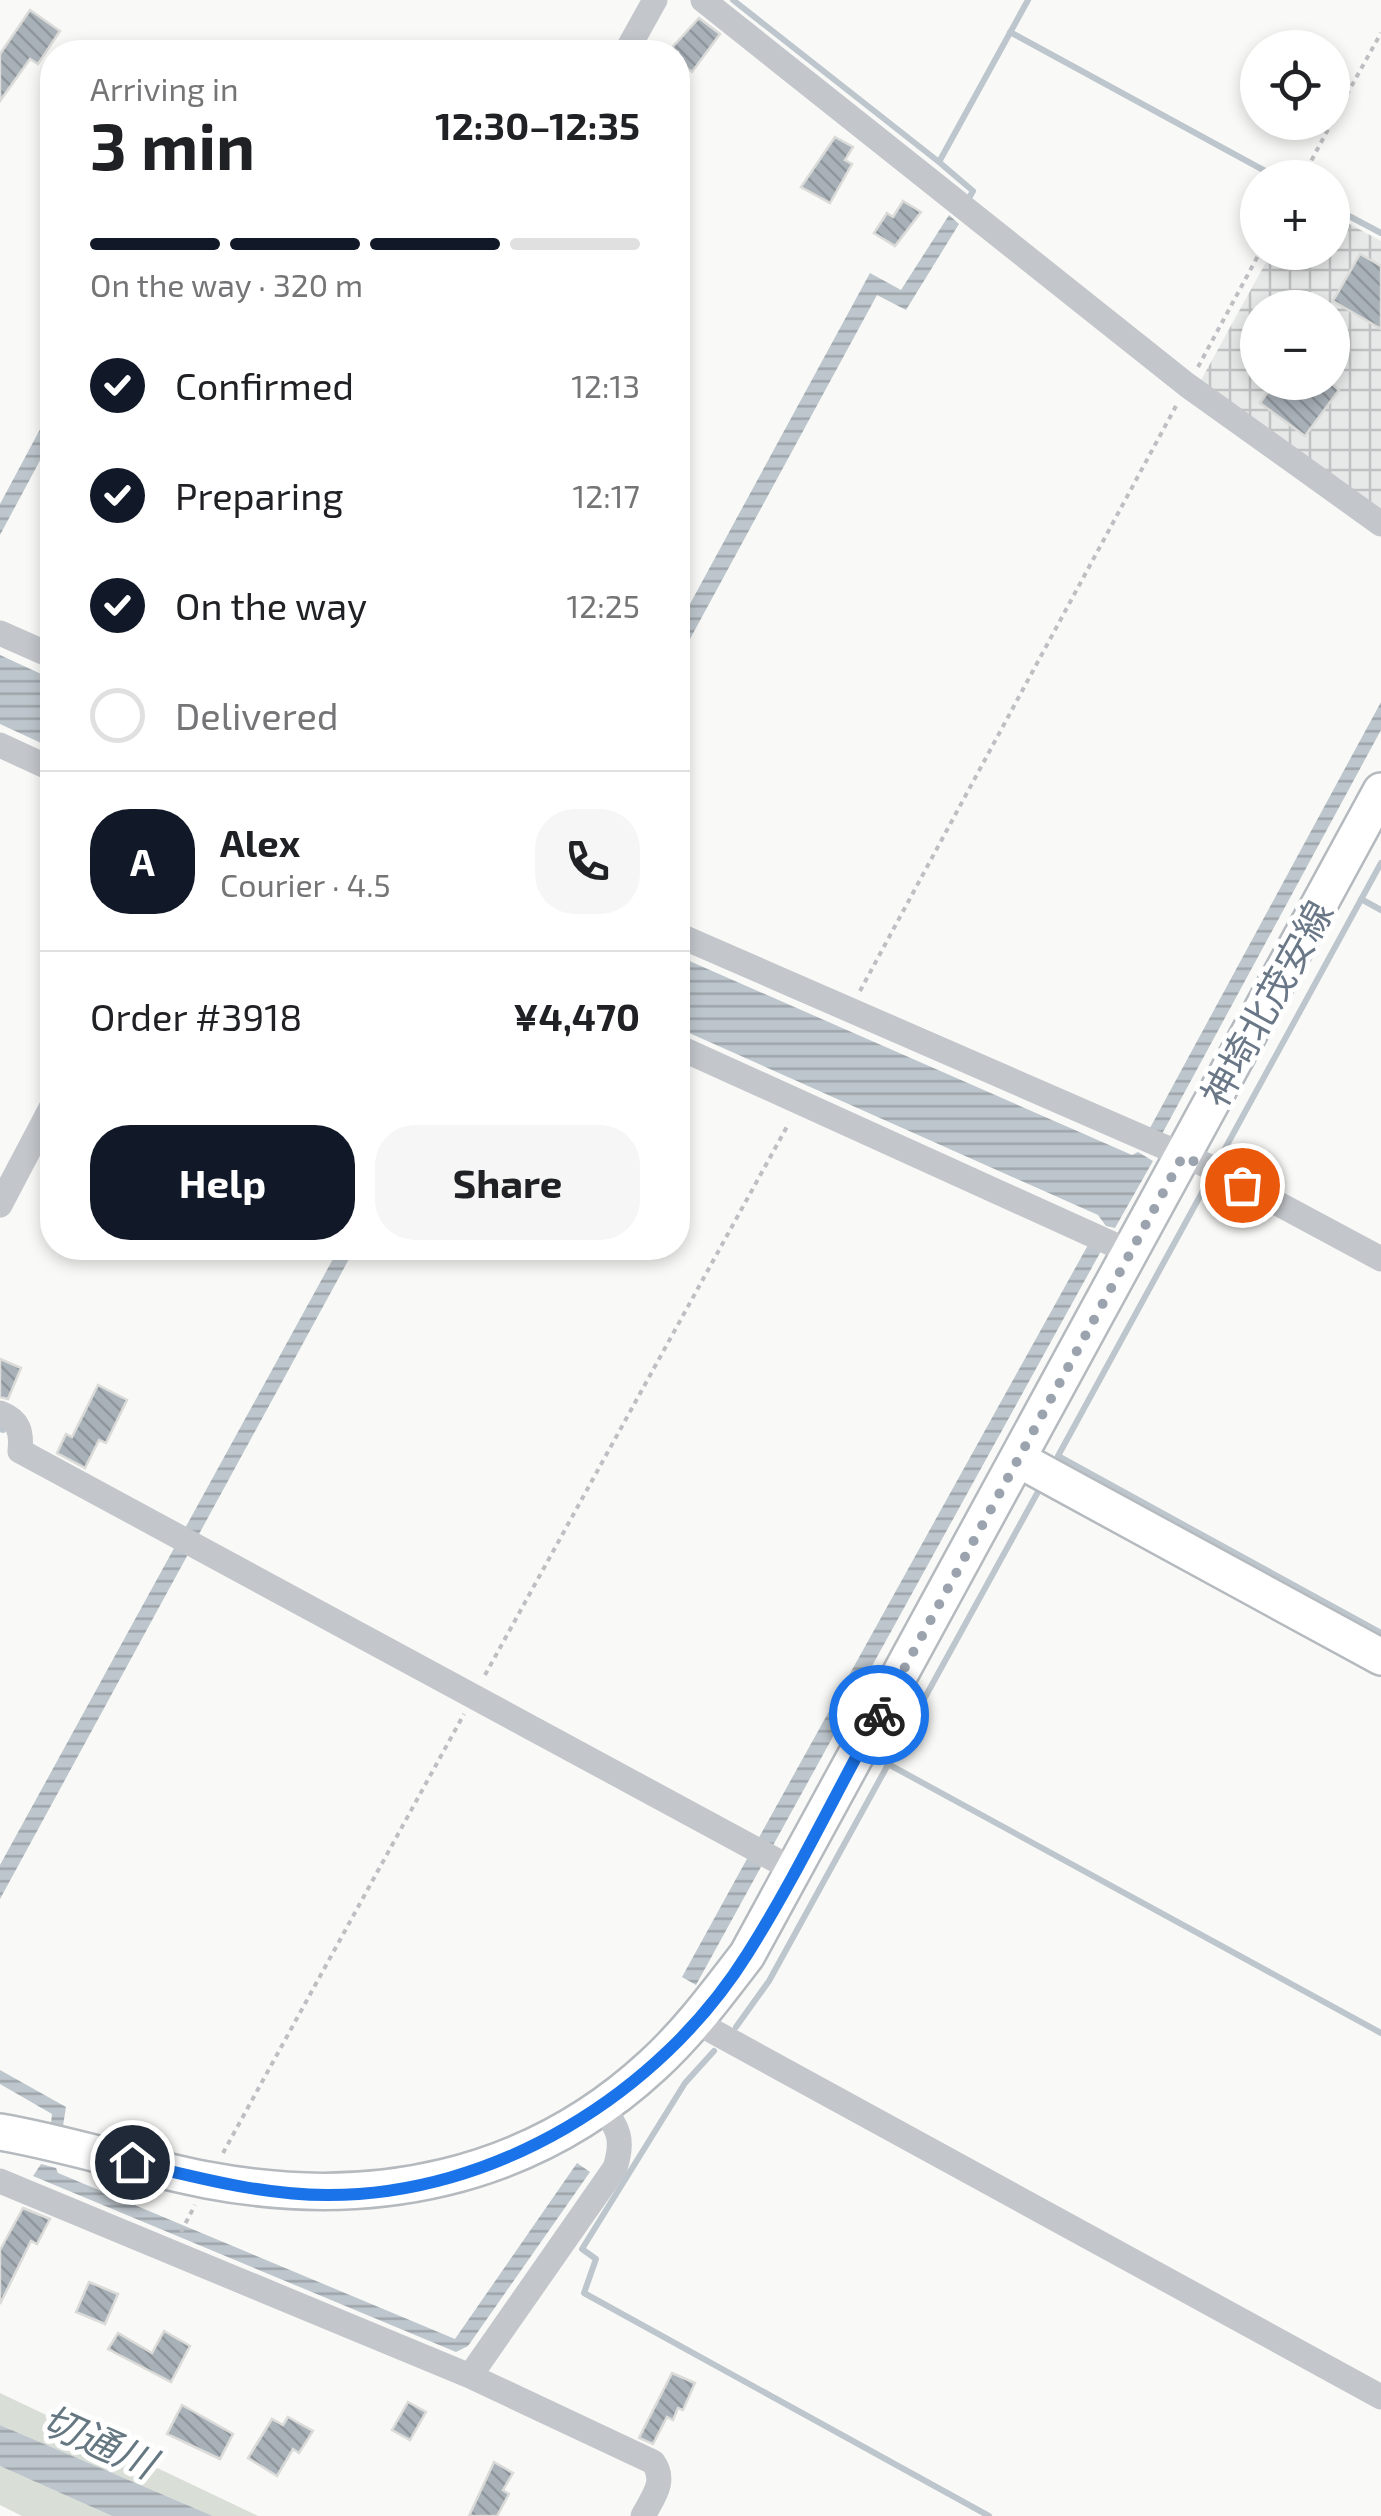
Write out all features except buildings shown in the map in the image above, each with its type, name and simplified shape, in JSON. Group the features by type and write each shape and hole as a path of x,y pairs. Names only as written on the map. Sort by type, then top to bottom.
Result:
{"main road":[{"name":"神埼北茂安線","path":"0,2132 208,2180 325,2195 399,2188 472,2172 547,2138 601,2106 652,2066 696,2022 747,1955 772,1859 1018,1459 1109,1242 1161,1147 1381,791"},
{"path":"1018,1459 1381,1657"}],"street":[{"path":"632,40 654,0"},
{"path":"703,0 1187,386 1381,524"},
{"path":"0,633 40,651"},
{"path":"0,746 40,764"},
{"path":"690,939 1161,1147 1381,1259"},
{"path":"690,1051 1109,1242"},
{"path":"0,1205 40,1129"},
{"path":"0,1412 12,1418 22,1433 10,1450 187,1541 772,1859"},
{"path":"696,2022 1381,2397"},
{"path":"470,2376 615,2168 622,2146 618,2127 601,2106"},
{"path":"0,2181 470,2376 653,2462 661,2482 644,2516"}],"path":[{"path":"1350,89 1381,33"},
{"path":"849,1011 1250,270"},
{"path":"177,2239 801,1101"}],"shaded area":[{"path":"949,215 959,224 906,310 877,295 690,639 690,604 870,273 901,290"},
{"path":"1350,224 1381,241 1381,513 1200,382 1240,309 1240,400 1350,400 1350,290 1251,290 1262,270 1350,270"},
{"path":"40,429 40,460 0,535 0,504"},
{"path":"0,655 40,673 40,742 0,724"},
{"path":"1381,702 1381,730 1162,1134 1150,1128"},
{"path":"690,961 1153,1161 1115,1228 1106,1226 1098,1215 690,1033"},
{"path":"1088,1245 1101,1251 771,1849 757,1841"},
{"path":"332,1260 348,1260 0,1899 0,1865"},
{"path":"748,1857 762,1865 696,1985 682,1977"},
{"path":"0,2070 66,2107 63,2126 51,2123 52,2114 0,2084"},
{"path":"577,2163 590,2172 468,2346 456,2352 33,2176 41,2164 56,2168 58,2173 455,2339"},
{"path":"0,2393 258,2516 213,2516 0,2425"},
{"path":"0,2425 213,2516 112,2516 0,2466"},
{"path":"0,2466 112,2516 22,2516 0,2505"}],"waterway":[{"path":"733,0 939,162"},
{"path":"968,200 973,191 939,162 1028,0"},
{"path":"1010,32 1245,160"},
{"path":"1350,217 1381,233"},
{"path":"1221,1156 1381,863"},
{"path":"1361,899 1381,910"},
{"path":"1205,1187 1058,1456 1381,1633"},
{"path":"736,2027 769,1981 1039,1490"},
{"path":"888,1764 1381,2033"},
{"path":"714,2051 685,2083 582,2249 596,2259 584,2293 989,2516"}],"way so far":[{"path":"879,1715 1183,1156 1242,1185"}],"route":[{"path":"132,2162 208,2180 325,2195 399,2188 472,2172 547,2138 601,2106 652,2066 696,2022 747,1955 879,1715"}],"water label":[{"name":"切通川","path":"99,2440"}]}
